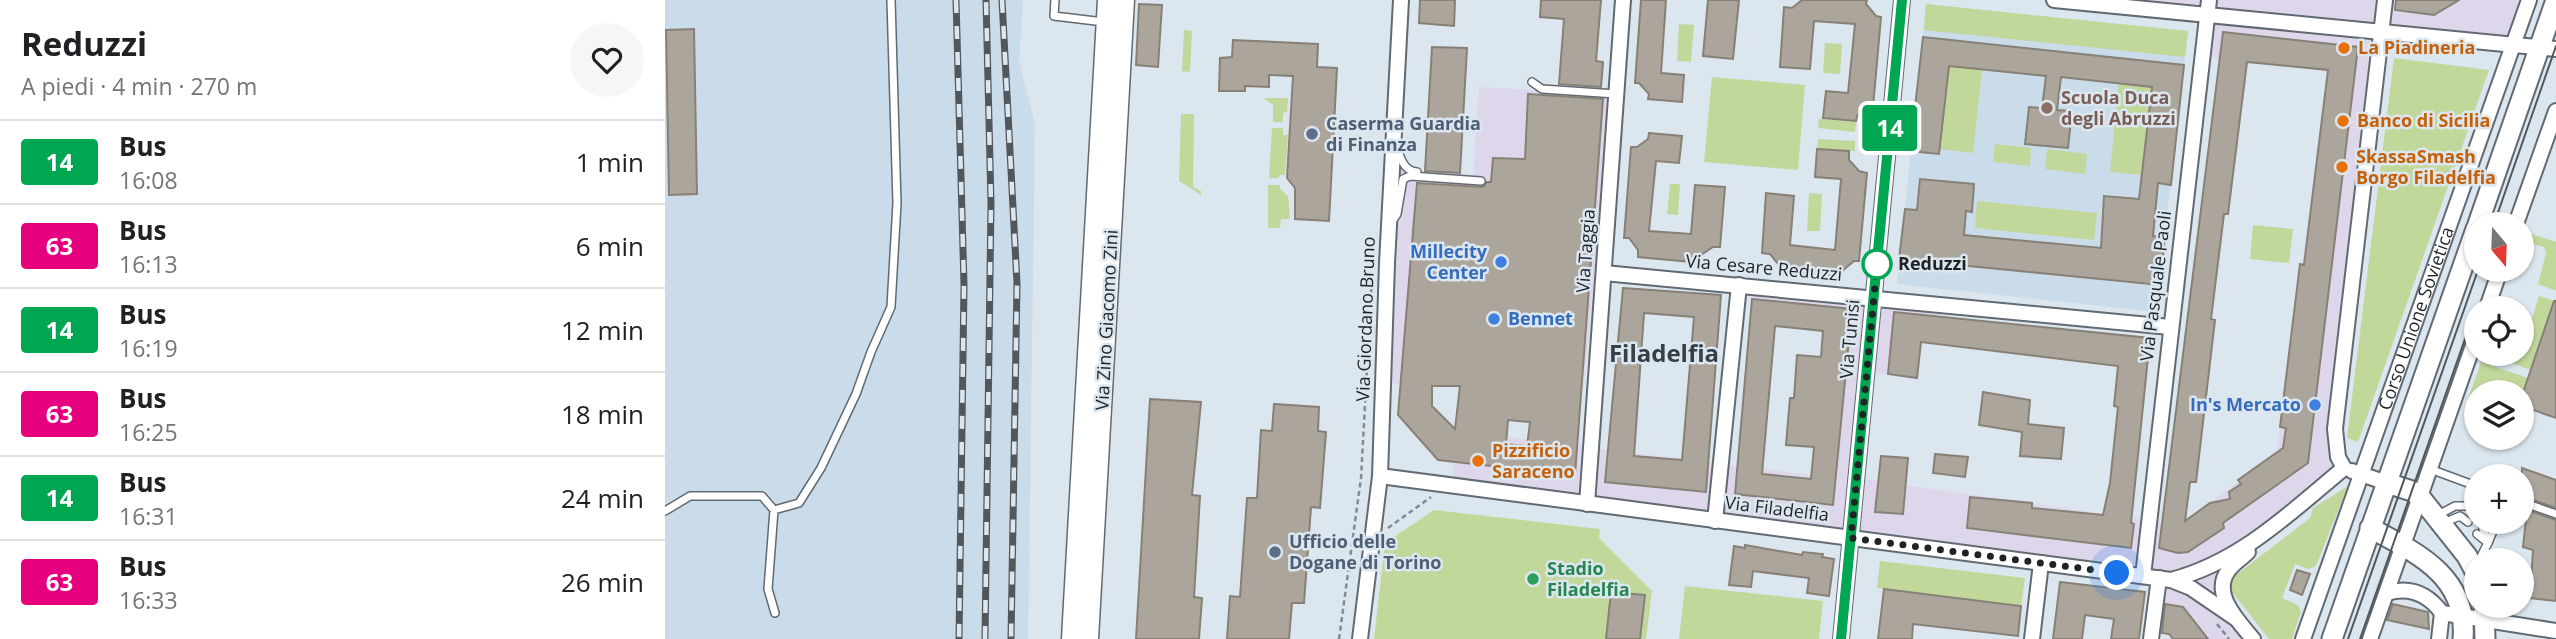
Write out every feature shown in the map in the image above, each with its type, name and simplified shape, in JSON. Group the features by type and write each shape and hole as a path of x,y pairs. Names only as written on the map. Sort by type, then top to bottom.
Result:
{"main road":[{"name":"Corso Unione Sovietica","path":"2483,212 2548,48 2556,0"},
{"name":"Corso Unione Sovietica","path":"2332,639 2464,263"},
{"path":"2387,483 2412,491 2420,498 2464,551"},
{"path":"2370,528 2425,559 2446,578 2457,598 2463,639"}],"street":[{"name":"Via Zino Giacomo Zini","path":"1071,639 1107,0"},
{"name":"Via Zino Giacomo Zini","path":"1089,639 1125,0"},
{"name":"Via Giordano Bruno","path":"1360,639 1380,476 1388,226 1401,0"},
{"name":"Via Taggia","path":"1587,504 1623,0"},
{"name":"Via Tunisi","path":"1842,639 1902,0"},
{"path":"2054,0 2208,7 2382,32 2548,48"},
{"path":"2385,0 2335,429 2337,457 2344,468 2387,483"},
{"name":"Corso Unione Sovietica","path":"2303,639 2529,0"},
{"name":"Via Pasquale Paoli","path":"2143,576 2208,7"},
{"path":"2520,212 2556,111"},
{"name":"Via Cesare Reduzzi","path":"1604,273 2171,327"},
{"path":"1715,521 1739,285"},
{"path":"2370,639 2466,366"},
{"path":"2165,579 2209,568 2259,538 2344,468"},
{"name":"Via Filadelfia","path":"1380,476 2165,579"},
{"path":"2345,519 2370,528"},
{"path":"2253,639 2235,618 2223,594 2223,581 2228,570 2248,553 2259,538"},
{"path":"2032,639 2041,563"},
{"path":"2165,579 2191,588 2235,618"},
{"path":"2151,639 2165,579"},
{"path":"2387,593 2401,589 2416,592 2431,600 2442,613 2462,618 2556,631"},
{"path":"2439,639 2442,613"}],"lane":[{"path":"774,510 799,503 821,468 856,394 891,307 897,203 891,0"},
{"path":"1055,0 1054,16 1106,22"},
{"path":"1532,82 1542,89 1617,94"},
{"path":"1388,226 1397,214 1403,179 1410,176 1481,178 1411,172 1404,166 1393,138"},
{"path":"2430,469 2464,482"},
{"path":"665,511 690,496 762,496 774,510 768,589 775,612"},
{"path":"2438,520 2444,509 2455,506 2464,509"},
{"path":"2534,506 2556,514"},
{"path":"2438,520 2464,515"},
{"path":"2485,548 2488,534"},
{"path":"2488,534 2488,543"}],"path":[{"path":"1354,532 1385,530 1429,497 1436,498"},
{"path":"2216,622 2229,639"}],"shaded area":[{"path":"665,0 1023,0 1019,62 1035,124 1028,639 665,639"},
{"path":"2054,0 2528,0 2512,46 2382,32 2335,429 2344,468 2259,538 2223,581 2252,639 2173,639 2169,634 2160,632 2165,580 1452,487 1458,431 1811,475 1823,331 1750,324 1754,287 1941,306 1938,333 1921,340 1917,378 1867,372 1857,478 2180,525 2277,453 2328,71 2203,57 2207,15"},
{"path":"1926,4 2188,31 2156,312 1897,284"},
{"name":"Millecity Center","path":"1479,87 1610,94 1584,387 1383,383 1396,169 1473,175"}],"green space":[{"path":"1926,4 2188,31 2185,57 1924,30"},
{"path":"1679,24 1694,25 1691,62 1677,61"},
{"path":"1184,30 1192,31 1190,72 1182,71"},
{"path":"1825,43 1842,44 1840,74 1823,73"},
{"path":"2394,58 2489,70 2358,442 2347,438"},
{"path":"1949,66 1982,69 1973,153 1939,149"},
{"path":"1712,77 1805,85 1798,170 1704,162"},
{"path":"2119,83 2152,87 2142,175 2110,172"},
{"path":"1264,98 1288,98 1283,122 1273,122 1273,105"},
{"path":"1181,114 1194,114 1193,187 1201,191 1201,195 1179,181"},
{"path":"1819,119 1856,122 1855,132 1818,128"},
{"path":"1272,128 1283,128 1283,135 1288,135 1285,175 1279,175 1279,178 1269,178"},
{"path":"1818,139 1855,141 1855,151 1817,149"},
{"path":"1995,144 2031,148 2030,166 1993,162"},
{"path":"2047,149 2087,154 2085,174 2045,169"},
{"path":"1670,184 1680,184 1678,215 1667,214"},
{"path":"1268,185 1280,185 1280,189 1288,196 1290,219 1281,219 1280,228 1268,228"},
{"path":"1809,193 1822,194 1820,231 1807,231"},
{"path":"1977,201 2097,213 2094,240 1975,228"},
{"path":"2253,225 2293,229 2289,263 2250,259"},
{"path":"2534,235 2556,242 2556,291 2538,284 2546,253 2544,247 2534,244"},
{"path":"2539,296 2554,301 2534,361 2534,312"},
{"path":"2480,366 2493,366 2528,378 2527,380 2475,380"},
{"path":"2348,486 2316,566 2308,569 2295,564 2282,598 2298,605 2301,612 2292,639 2269,639 2232,592 2232,578 2310,518 2313,508"},
{"name":"Stadio Filadelfia","path":"1434,510 1600,529 1599,538 1652,591 1646,639 1374,639 1385,543"},
{"path":"1880,561 2025,578 2021,606 1877,588"},
{"path":"1685,586 1823,601 1819,639 1679,639"}],"building":[{"path":"1420,0 1455,0 1454,26 1419,23"},
{"path":"1541,0 1601,0 1596,61 1603,62 1601,87 1559,84 1564,19 1540,17"},
{"path":"1641,0 1666,0 1661,73 1684,75 1682,102 1648,99 1649,94 1639,83 1635,83"},
{"path":"1708,0 1739,0 1733,59 1703,56"},
{"path":"1802,0 1867,0 1866,4 1876,16 1881,17 1873,107 1868,107 1857,116 1856,121 1823,118 1826,91 1848,93 1855,24 1814,21 1810,69 1780,67 1784,7 1792,8"},
{"path":"2396,0 2459,0 2434,15 2395,10"},
{"path":"1139,4 1162,5 1158,67 1136,65"},
{"path":"694,29 697,194 669,195 666,30"},
{"path":"2223,32 2358,47 2308,463 2223,523 2224,528 2188,552 2178,553 2159,548","holes":["2247,62 2328,70 2304,265 2300,264 2280,427 2286,428 2283,448 2238,480 2241,484 2229,492 2230,499 2210,503 2185,521 2190,482 2196,482 2215,320 2211,319 2224,214 2228,214"]},
{"path":"1923,37 2184,65 2171,185 2158,183 2153,236 2165,237 2160,285 1899,259 1905,209 1917,210 1920,179 1974,184 1972,212 1966,211 1964,235 2101,248 2104,196 2139,199 2152,87 2061,77 2057,110 2072,111 2068,148 2025,144 2029,107 2042,108 2046,76 1949,66 1939,154 1910,151"},
{"name":"Caserma Guardia di Finanza","path":"1233,40 1318,44 1317,67 1337,68 1329,221 1295,219 1295,188 1287,178 1293,76 1269,75 1269,87 1245,86 1245,91 1219,91 1220,58 1232,57"},
{"path":"1432,47 1467,48 1460,173 1425,171"},
{"name":"Millecity Center","path":"1528,94 1603,99 1575,475 1438,460 1398,415 1417,183 1483,187 1487,182 1491,182 1493,158 1525,159","holes":["1432,386 1460,386 1455,429 1432,406","1508,420 1530,422 1527,446 1506,444"]},
{"path":"1649,133 1682,136 1679,163 1656,161 1649,231 1691,234 1695,185 1725,187 1720,247 1713,247 1701,255 1701,263 1638,257 1638,250 1629,238 1624,238 1631,147 1637,147 1648,139"},
{"path":"1817,149 1849,151 1849,160 1859,171 1867,173 1859,261 1854,261 1842,271 1842,277 1779,271 1779,265 1770,254 1762,253 1766,193 1794,196 1790,245 1835,250 1841,179 1815,177"},
{"path":"1623,288 1721,295 1706,492 1605,482","holes":["1644,313 1694,317 1682,460 1634,456"]},
{"path":"1752,299 1852,309 1833,505 1735,494","holes":["1775,326 1823,331 1821,357 1797,355 1794,398 1790,398 1786,445 1814,447 1811,479 1762,474"]},
{"path":"2556,301 2556,418 2534,410 2534,380 2527,380"},
{"path":"1894,312 2150,338 2131,523 2134,524 2131,548 1967,528 1970,497 2032,503 2032,508 2103,515 2110,483 2118,407 2114,406 2118,366 1921,342 1917,378 1888,374"},
{"path":"1983,392 2030,400 2028,424 2064,428 2061,459 2020,456 2022,432 1979,425"},
{"path":"1150,399 1201,402 1192,495 1200,496 1194,597 1202,598 1199,639 1136,639"},
{"name":"Ufficio delle Dogane di Torino","path":"1274,404 1319,407 1318,431 1326,432 1320,508 1311,507 1304,603 1292,603 1289,639 1227,639 1230,596 1240,597 1247,498 1257,498 1261,430 1272,431"},
{"path":"1935,454 1968,457 1965,477 1933,473"},
{"path":"1881,456 1908,458 1903,514 1875,512"},
{"path":"2534,472 2556,480 2556,508 2534,500"},
{"path":"2534,512 2556,520 2556,601 2534,598 2534,548 2523,547 2524,534 2534,534"},
{"path":"1745,545 1802,555 1803,552 1823,554 1822,557 1834,559 1829,596 1807,593 1809,578 1753,571 1751,587 1729,585 1734,546 1745,548"},
{"path":"2297,570 2310,574 2302,595 2290,590"},
{"path":"2060,582 2145,592 2139,639 2111,639 2114,619 2085,615 2082,639 2053,639"},
{"path":"1884,589 2021,606 2018,636 1913,624 1912,639 1878,639"},
{"path":"1611,592 1645,595 1640,639 1606,639"},
{"path":"2165,604 2183,607 2208,639 2173,639 2169,634 2162,633"},
{"path":"2393,604 2428,612 2429,629 2387,620"}],"tram line":[{"path":"2498,212 2556,46"},
{"path":"2348,639 2474,282"},
{"path":"2360,639 2464,342"}],"railway":[{"path":"956,0 964,285 959,639"},
{"path":"985,639 991,203 986,0"},
{"path":"1002,0 1017,283 1011,639"}],"bus line":[{"name":"14","path":"1841,639 1902,0"}],"place":[{"name":"La Piadineria","path":"2344,48"},
{"name":"Scuola Duca degli Abruzzi","path":"2047,108"},
{"name":"Banco di Sicilia","path":"2343,121"},
{"name":"Caserma Guardia di Finanza","path":"1312,134"},
{"name":"SkassaSmash Borgo Filadelfia","path":"2342,167"},
{"name":"Millecity Center","path":"1501,262"},
{"name":"Reduzzi","path":"1877,264"},
{"name":"Bennet","path":"1494,319"},
{"name":"In's Mercato","path":"2315,405"},
{"name":"Pizzificio Saraceno","path":"1478,461"},
{"name":"Ufficio delle Dogane di Torino","path":"1275,552"},
{"name":"Stadio Filadelfia","path":"1533,579"}],"district":[{"name":"Filadelfia","path":"1664,354"}],"route":[{"path":"1877,264 1851,538 2117,573"}]}
